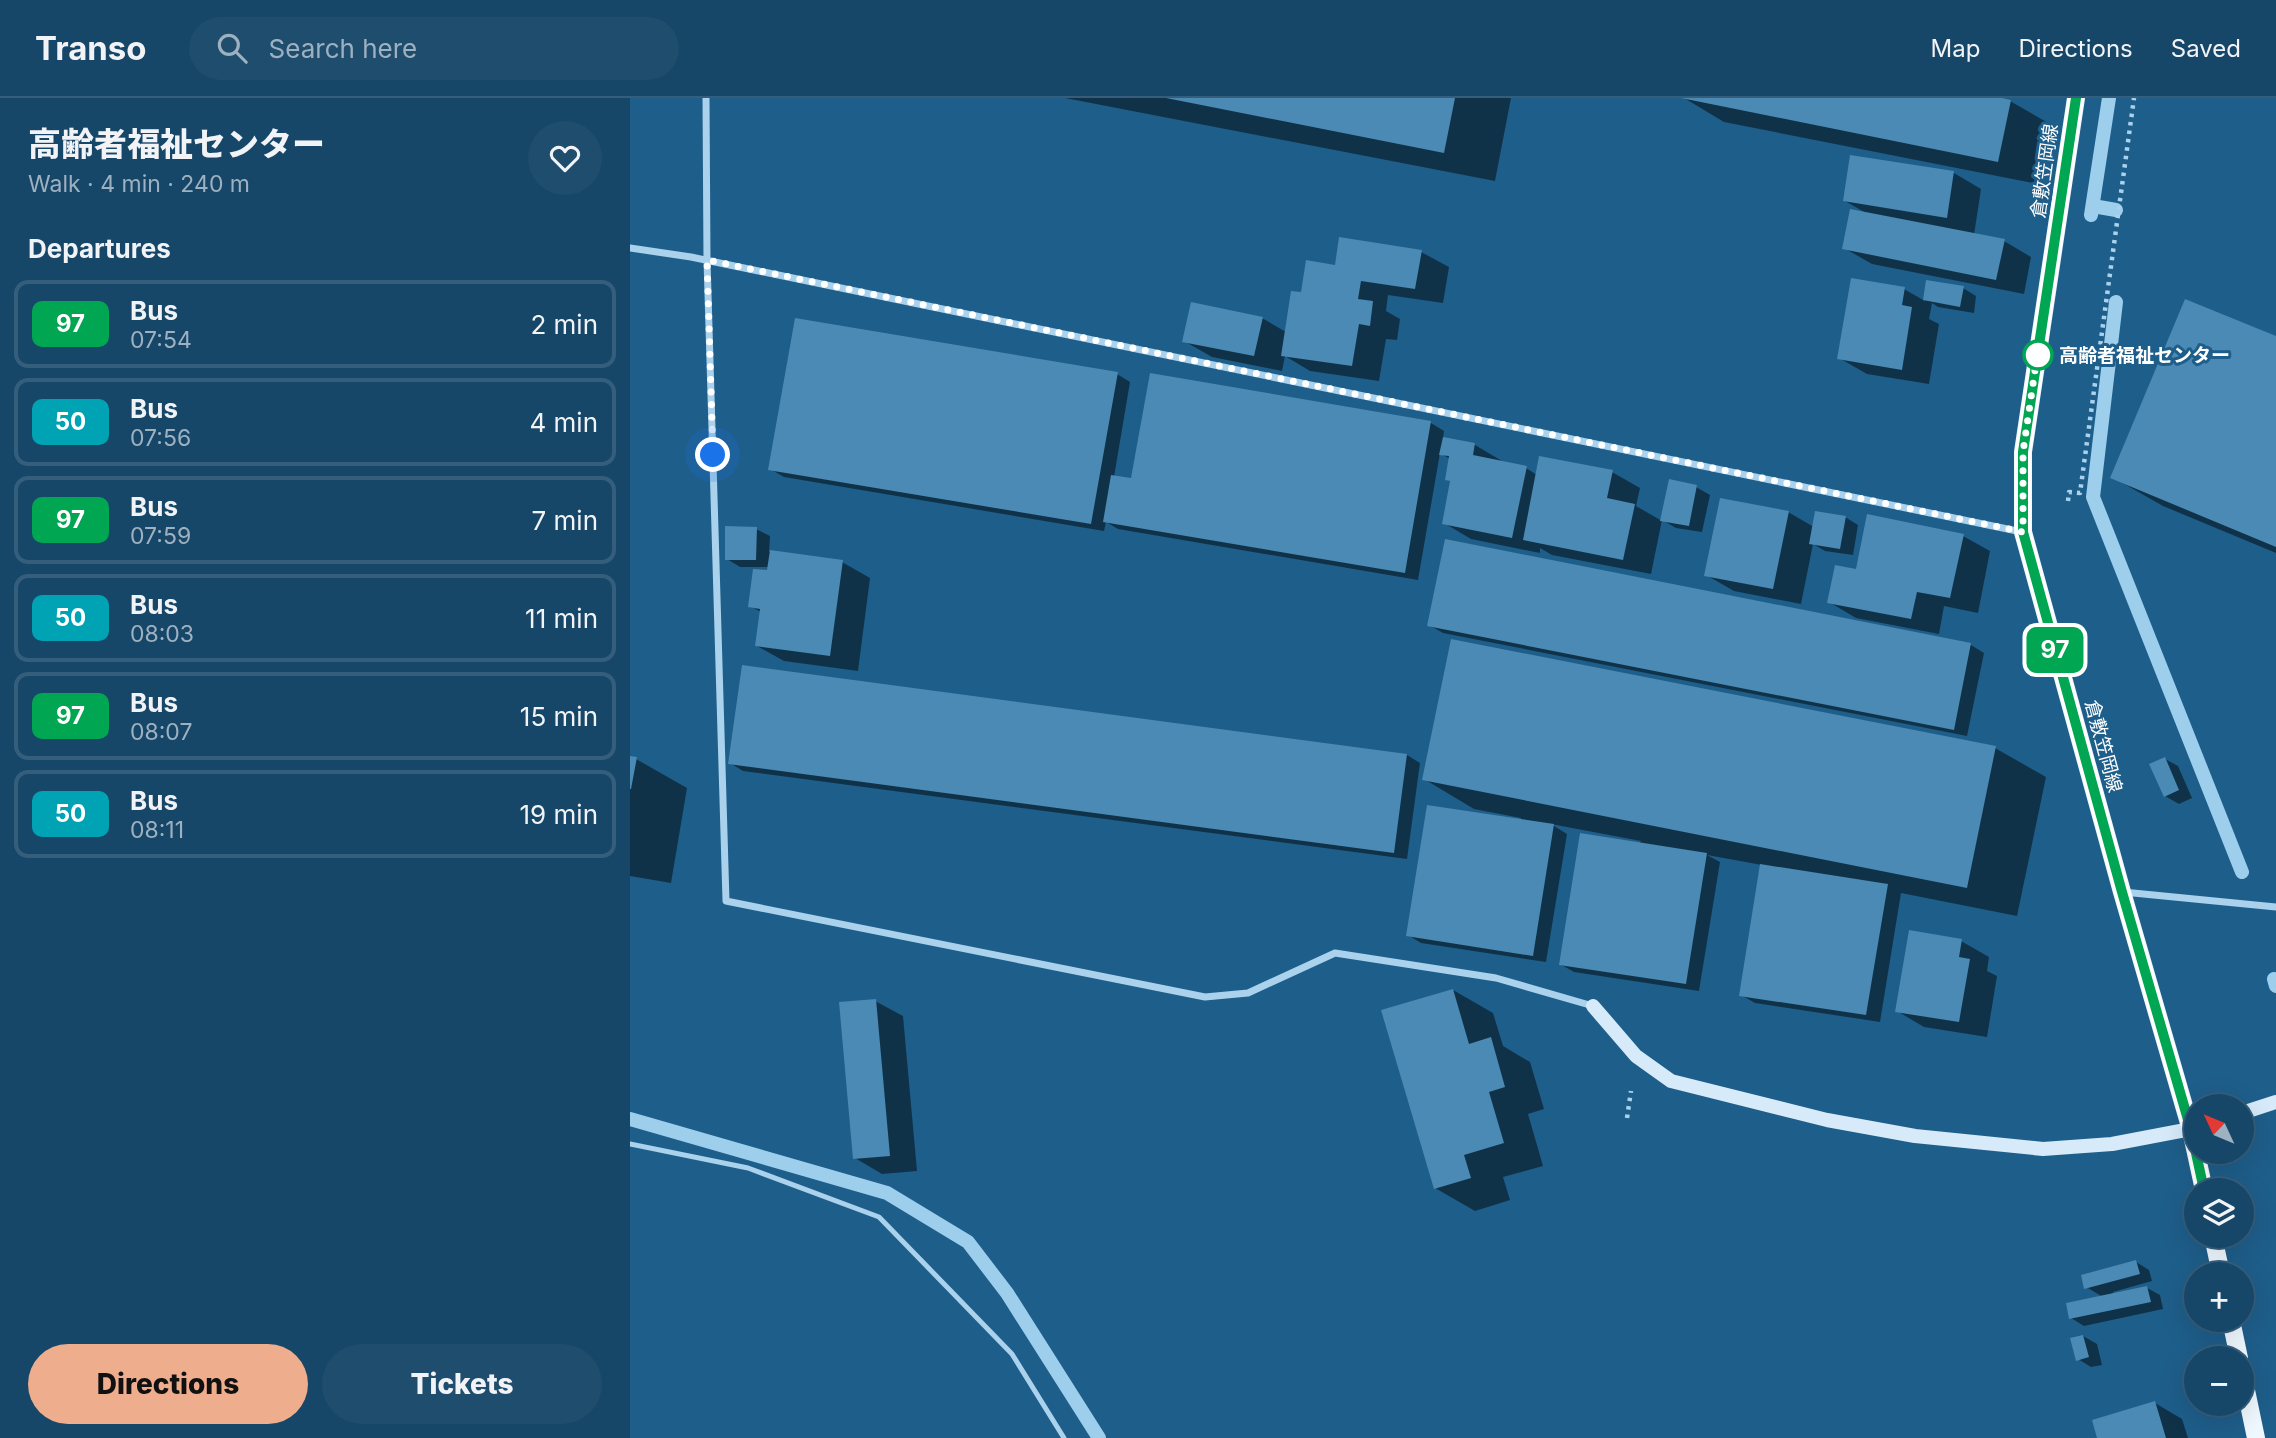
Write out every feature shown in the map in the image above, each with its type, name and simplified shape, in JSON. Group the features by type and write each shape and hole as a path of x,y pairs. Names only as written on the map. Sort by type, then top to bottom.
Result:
{"main road":[{"name":"倉敷笠岡線","path":"2076,98 2023,452 2023,532 2122,892 2184,1096"},
{"path":"2251,1416 2256,1438"}],"street":[{"path":"706,98 707,260 726,901 1205,996 1248,993 1335,953 1496,978 1593,1006 1636,1056 1671,1081 1827,1120 1915,1136 2043,1149 2112,1144 2184,1131"},
{"path":"630,248 707,260 2023,532"},
{"path":"2122,892 2276,907"},
{"path":"2254,1109 2276,1102"}],"lane":[{"path":"630,1144 748,1168 879,1217 1012,1354 1063,1438"}],"path":[{"path":"2068,502 2069,492 2080,493 2134,98"}],"building":[{"path":"1166,98 1455,98 1444,153"},
{"path":"1681,98 2002,98 2011,100 1998,162"},
{"path":"1850,155 1954,171 1947,218 1843,201"},
{"path":"1850,209 2005,239 1996,280 1842,249"},
{"path":"1339,237 1422,250 1415,289 1361,281 1358,299 1373,301 1370,326 1359,324 1352,366 1281,356 1291,291 1301,292 1306,260 1335,265"},
{"path":"1851,278 1905,287 1902,305 1912,307 1902,370 1837,359"},
{"path":"1926,280 1964,286 1960,307 1923,300"},
{"path":"2185,299 2276,336 2276,547 2110,478"},
{"path":"1191,302 1263,317 1254,356 1182,342"},
{"path":"795,318 1118,372 1091,524 768,470"},
{"path":"1150,373 1431,421 1405,573 1103,522 1111,475 1131,478"},
{"path":"1443,437 1475,443 1473,455 1527,466 1512,538 1442,524 1450,481 1445,480 1449,456 1439,455"},
{"path":"1539,456 1613,470 1607,498 1635,504 1623,560 1523,540"},
{"path":"1669,479 1697,485 1689,526 1660,521"},
{"path":"1720,498 1789,511 1773,589 1704,576"},
{"path":"1815,511 1846,516 1840,549 1809,544"},
{"path":"1867,514 1964,534 1950,598 1917,592 1911,619 1827,603 1835,565 1856,569"},
{"path":"725,526 757,527 756,560 725,560"},
{"path":"1445,539 1971,643 1954,730 1427,626"},
{"path":"770,550 843,560 830,656 755,646 760,609 748,607 753,569 767,570"},
{"path":"1451,639 1996,746 1967,888 1422,780"},
{"path":"742,665 1407,754 1394,853 728,764"},
{"path":"630,756 637,757 631,789 630,789"},
{"path":"2165,757 2179,790 2164,797 2149,764"},
{"path":"1427,805 1554,824 1533,956 1406,936"},
{"path":"1580,833 1707,853 1686,984 1559,965"},
{"path":"1760,864 1888,884 1866,1015 1739,996"},
{"path":"1909,930 1962,939 1959,957 1970,959 1959,1022 1895,1012"},
{"path":"1453,989 1469,1044 1491,1037 1505,1087 1489,1092 1504,1143 1464,1155 1471,1178 1434,1189 1381,1010"},
{"path":"876,999 890,1156 853,1159 839,1002"},
{"path":"2136,1260 2140,1274 2084,1289 2081,1275"},
{"path":"2147,1286 2151,1302 2069,1319 2066,1303"},
{"path":"2083,1335 2089,1357 2076,1361 2070,1338"},
{"path":"2155,1401 2166,1438 2097,1438 2092,1420"}],"waterway":[{"path":"2091,215 2109,98"},
{"path":"2093,206 2116,210"},
{"path":"2116,302 2093,497 2242,872"},
{"path":"2274,979 2276,986"},
{"path":"630,1119 887,1193 968,1242 1007,1293 1099,1438"}],"bus line":[{"name":"97","path":"2076,98 2023,452 2023,532 2191,1130 2201,1178"}],"place":[{"name":"高齢者福祉センター","path":"2038,355"}],"route":[{"path":"713,455 707,260 2023,532 2023,452 2039,343 2038,355"}]}
